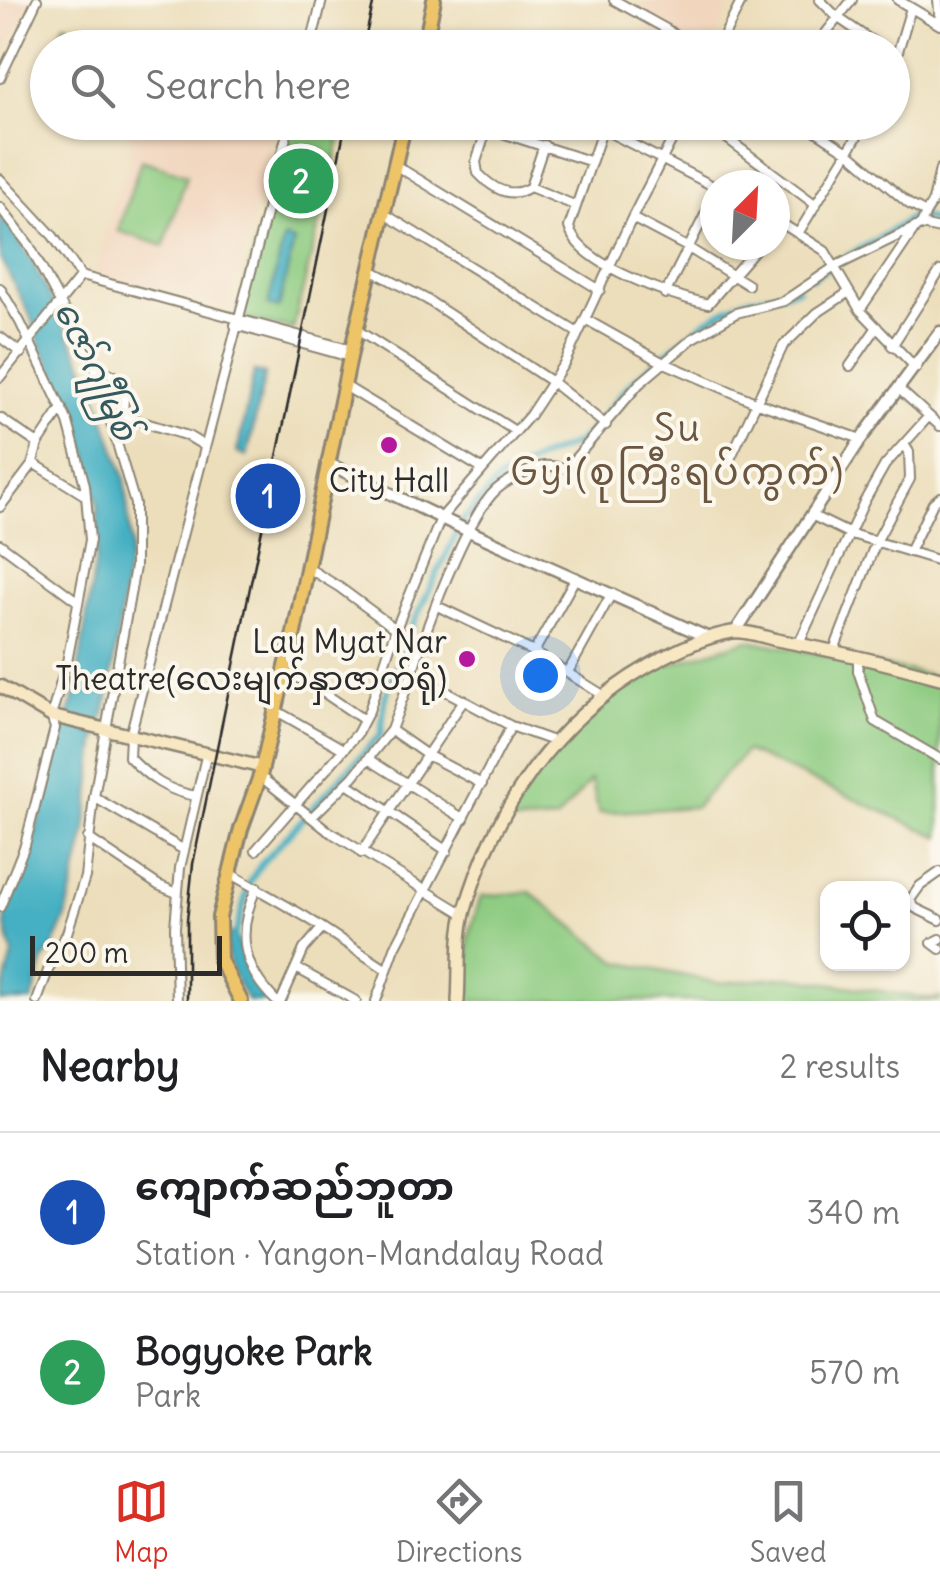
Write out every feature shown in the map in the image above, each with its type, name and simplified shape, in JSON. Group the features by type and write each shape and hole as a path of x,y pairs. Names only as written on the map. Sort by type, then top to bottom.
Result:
{"highway":[{"path":"427,30 434,0"},
{"path":"237,999 220,960 218,937 308,568 327,463 401,140"}],"main road":[{"path":"458,1001 464,914 490,841 553,742 603,695 663,658 736,631 834,650 940,678"},
{"path":"0,686 54,717 207,752 260,772"}],"street":[{"path":"0,78 37,0"},
{"path":"314,30 322,0"},
{"path":"614,0 668,30"},
{"path":"727,30 742,0"},
{"path":"820,0 856,30"},
{"path":"828,30 852,0"},
{"path":"898,0 940,23"},
{"path":"938,0 940,23"},
{"path":"904,30 911,8"},
{"path":"196,796 173,792 141,769 129,757 130,736 285,140"},
{"path":"483,140 476,162 478,173 498,191 514,193 530,187 574,205"},
{"path":"530,140 589,161"},
{"path":"600,140 574,205 569,227 572,237 610,267 665,294 708,304 747,260"},
{"path":"624,140 700,182"},
{"path":"305,811 364,720 444,520 552,382 673,140"},
{"path":"729,140 816,204"},
{"path":"830,140 909,204 926,213"},
{"path":"799,232 855,140"},
{"path":"530,187 544,145"},
{"path":"395,165 600,290"},
{"path":"860,310 933,201 940,169"},
{"path":"0,180 52,236 81,276 351,353"},
{"path":"0,207 29,245 94,366 134,504 135,567 103,729 86,878 38,1001"},
{"path":"383,213 578,333"},
{"path":"632,218 748,285"},
{"path":"665,294 700,221"},
{"path":"256,850 346,783 391,730 412,673 416,645 437,606 466,530 496,490 546,466 568,468 602,422 662,362 736,313 784,301 835,265 918,226 940,229"},
{"path":"790,228 825,251 860,310 916,368"},
{"path":"371,270 426,300 552,382 602,422"},
{"path":"892,346 940,270"},
{"path":"0,378 81,276"},
{"path":"0,288 62,408 86,496 90,540 54,728 25,845 0,907"},
{"path":"730,459 783,346 818,313 849,292"},
{"path":"585,319 662,362 756,402 861,439"},
{"path":"850,366 876,328"},
{"path":"357,330 515,431"},
{"path":"736,631 861,439 940,332"},
{"path":"0,338 21,353"},
{"path":"94,366 125,380 123,416 188,436 203,445"},
{"path":"345,386 482,469"},
{"path":"900,390 940,426"},
{"path":"0,507 34,463 38,444 62,408"},
{"path":"799,644 848,534 885,465 929,416"},
{"path":"0,418 38,444"},
{"path":"834,650 876,542 910,479 909,452 904,444"},
{"path":"34,463 86,496"},
{"path":"327,463 444,520 709,638"},
{"path":"909,552 940,497"},
{"path":"930,510 940,518"},
{"path":"811,515 848,534 940,560"},
{"path":"0,544 77,602"},
{"path":"308,568 416,645"},
{"path":"534,652 576,577"},
{"path":"568,672 612,594"},
{"path":"437,606 534,652 603,695"},
{"path":"858,656 858,671 875,721 940,759"},
{"path":"284,672 310,684 364,720"},
{"path":"412,673 511,726 553,742"},
{"path":"361,853 464,700"},
{"path":"275,710 343,749"},
{"path":"376,1001 424,892 511,726"},
{"path":"391,730 427,755 482,784"},
{"path":"177,1001 174,927 178,893 207,752"},
{"path":"368,759 464,819"},
{"path":"260,772 361,853 464,914"},
{"path":"346,783 447,851"},
{"path":"94,797 184,850"},
{"path":"88,838 158,885 178,893"},
{"path":"940,872 920,886 910,900 914,908 940,920"},
{"path":"235,876 387,970"},
{"path":"253,885 243,926 244,952 257,979 278,1001 298,968 304,949 322,928"},
{"path":"940,938 932,943 940,950"},
{"path":"298,968 356,1001"}],"shaded area":[{"path":"0,0 30,0 0,59"},
{"path":"648,0 733,0 720,30 646,30 644,8"},
{"path":"130,140 273,140 228,308 95,272 110,212 130,162"}],"green space":[{"path":"65,23 81,30 62,30"},
{"path":"284,140 340,140 293,329 237,318"},
{"path":"141,160 187,175 164,246 118,231"},
{"path":"748,640 940,677 940,837 746,751 695,807 599,813 591,780 556,820 507,823 535,763 631,676"},
{"path":"530,892 618,962 719,983 787,977 940,997 940,1001 466,1001 469,935 481,896"}],"water":[{"path":"0,212 32,261 91,379 125,479 131,546 108,699 96,743 86,831 66,917 44,959 32,1001 0,1001 13,955 6,915 31,849 60,734 73,703 96,558 98,507 88,456 71,402 42,350 29,313 0,258"},
{"path":"284,238 294,241 279,308 268,305"},
{"path":"254,372 265,374 247,456 237,453"},
{"path":"236,934 246,969 269,1001 248,1001 239,986 225,944 225,935"}],"waterway":[{"path":"812,278 905,221 924,204 934,174 940,119"},
{"path":"922,217 940,223"},
{"path":"234,940 250,881 261,864 381,734 385,698 412,626 463,520 499,480 574,445 588,434 632,381 707,320 743,300 798,289"}],"railway":[{"path":"367,30 374,0"},
{"path":"187,1001 187,920 193,864 342,140"}],"place":[{"name":"Bogyoke Park","path":"301,181"},
{"name":"City Hall","path":"389,445"},
{"name":"ကျောက်ဆည်ဘူတာ","path":"268,496"},
{"name":"Lay Myat Nar Theatre(လေးမျက်နှာဇာတ်ရုံ)","path":"467,659"}],"district":[{"name":"Su Gyi(စုကြီးရပ်ကွက်)","path":"678,449"}],"water label":[{"name":"ဇော်ဂျီမြစ်","path":"97,370"}]}
